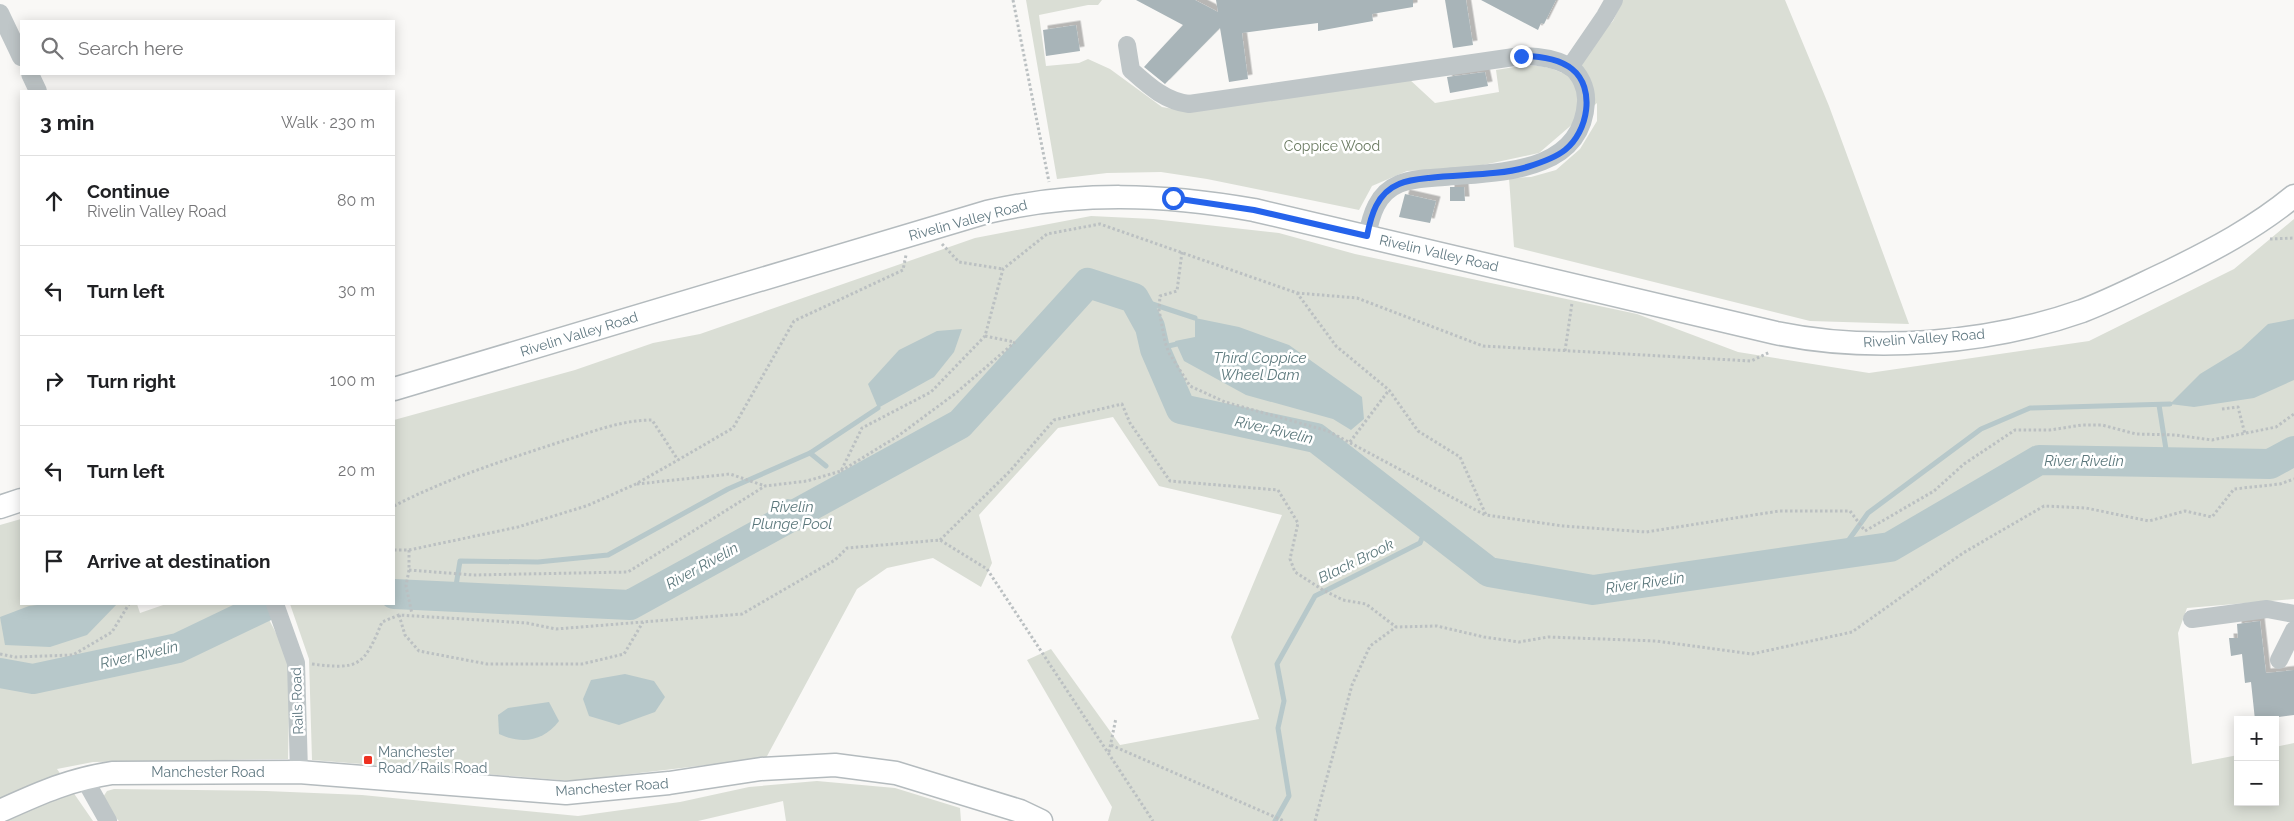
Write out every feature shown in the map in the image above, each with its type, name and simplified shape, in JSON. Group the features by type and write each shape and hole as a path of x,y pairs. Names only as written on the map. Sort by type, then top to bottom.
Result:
{"main road":[{"name":"Rivelin Valley Road","path":"395,389 919,232 997,210 1053,200 1102,197 1173,198 1254,210 1800,338 1853,343 1915,342 1989,334 2054,319 2120,295 2216,249 2248,231 2294,196"},
{"path":"0,507 20,500"},
{"name":"Manchester Road","path":"0,811 62,784 84,778 122,773 300,772 566,793 669,783 761,769 835,765 896,773 1010,808 1041,821"}],"street":[{"path":"1570,67 1606,16 1614,0"},
{"path":"0,14 20,55"},
{"path":"1127,45 1131,70 1167,98 1189,104 1521,56 1551,59 1570,67 1577,73 1584,87 1586,99 1581,128 1575,139 1566,149 1527,167 1495,173 1413,180 1398,184 1388,190 1376,205 1371,215 1367,236"},
{"path":"30,75 38,90"},
{"path":"2192,619 2267,608 2294,614"},
{"name":"Rails Road","path":"278,611 296,663 300,772"},
{"path":"2279,660 2294,630"},
{"path":"84,778 108,821"}],"path":[{"path":"1014,0 1053,200"},
{"path":"840,471 862,428 931,392 985,336 1003,269 1047,234 1100,224 1297,293 1357,298 1484,346 1565,352 1751,360 1800,338"},
{"path":"395,550 410,550 518,527 586,506 634,485 733,428 794,321 903,270 919,232 959,262 1003,269"},
{"path":"1182,252 1177,291 1160,296 1158,310 1170,353 1190,386 1225,402 1328,431 1486,515 1563,526 1646,532 1779,512 1850,511 1865,531 1934,491 1964,464 2015,430 2050,430 2082,425 2102,425 2136,434 2175,435 2212,440 2276,427 2294,414"},
{"path":"1565,352 1575,285"},
{"path":"1297,293 1336,346 1389,390 1418,431 1460,457 1486,515"},
{"path":"410,570 473,575 628,572 765,486 807,481 840,471 898,436 956,393 1015,342 985,336"},
{"path":"1350,442 1389,390"},
{"path":"940,540 1010,471 1054,420 1122,404 1130,423 1170,481 1278,490 1298,523 1290,560 1295,572 1343,600 1366,604 1396,627"},
{"path":"2222,409 2238,407 2245,434"},
{"path":"395,505 430,487 449,480 631,420 652,420 678,460"},
{"path":"634,485 730,474 765,486"},
{"path":"1315,821 1352,685 1370,646 1396,627 1437,626 1484,637 1519,642 1548,637 1656,641 1752,654 1852,632 1963,553 2044,506 2086,508 2149,520 2185,511 2212,517 2234,489 2280,484 2294,478"},
{"path":"296,663 348,667 364,659 372,646 382,622 399,615 412,614 527,623 556,629 742,614 835,560 847,548 940,540 988,569 1153,821"},
{"path":"410,550 410,570 406,586 412,614"},
{"path":"0,654 14,657 72,654 112,632 128,605"},
{"path":"399,615 405,635 419,651 487,664 582,664 624,654 643,622"},
{"path":"1108,752 1112,745 1116,718"},
{"path":"1112,745 1284,821"}],"green space":[{"name":"Coppice Wood","path":"1026,0 1102,0 1098,5 1088,5 1039,15 1046,66 1079,63 1088,59 1110,69 1162,107 1185,111 1409,79 1435,103 1499,92 1496,70 1521,66 1537,66 1562,73 1613,21 1623,0 1785,0 1829,106 1909,324 1810,321 1514,247 1509,178 1531,177 1556,170 1580,149 1597,121 1597,103 1539,153 1474,167 1407,171 1372,186 1359,210 1207,179 1161,172 1107,173 1057,179"},
{"path":"1091,216 1153,219 1279,233 1355,254 1637,314 1738,352 1869,373 2089,341 2234,269 2294,219 2294,599 2187,608 2178,633 2192,764 2234,756 2234,806 2279,806 2279,746 2294,743 2294,821 1108,821 1112,807 1027,660 1051,649 1120,745 1259,719 1231,637 1282,515 1159,486 1113,417 1058,428 979,515 992,563 981,587 933,558 887,568 857,589 766,758 572,781 312,760 309,659 290,605 395,605 395,420 575,370 653,343 700,334 975,238"},
{"path":"20,519 20,605 137,605 140,613 163,605 262,605 290,660 288,759 93,762 57,769 93,821 0,821 0,525"},
{"path":"817,781 895,788 960,808 961,821 786,821 783,801 698,821 119,821 105,807 103,797 107,791 114,789 266,791 362,795 578,816 680,802 749,787"}],"water":[{"name":"Third Coppice Wheel Dam","path":"1195,318 1239,327 1289,345 1362,397 1364,419 1351,430 1333,419 1246,395 1184,361 1175,341 1195,337"},
{"path":"2294,319 2294,380 2254,398 2194,407 2170,404 2200,374 2241,349 2268,324"},
{"path":"962,329 954,352 934,377 878,408 868,384 899,350 937,331"},
{"name":"Rivelin Plunge Pool","path":"787,499 815,503 819,521 801,530 783,534 769,515"},
{"path":"116,605 87,635 50,647 5,645 0,617 29,606"},
{"path":"625,674 654,681 665,697 655,712 619,725 589,716 583,699 591,680"},
{"path":"549,702 559,721 547,733 524,740 499,734 498,715 508,708"}],"building":[{"path":"1136,0 1195,0 1218,12 1216,0 1413,0 1413,7 1372,14 1373,21 1318,31 1318,23 1242,33 1248,79 1229,82 1220,28 1165,84 1144,67 1183,25"},
{"path":"1445,0 1466,0 1473,45 1453,48"},
{"path":"1481,0 1556,0 1544,24 1541,23 1538,30"},
{"path":"1076,25 1080,51 1046,56 1043,30"},
{"path":"1485,72 1488,86 1450,93 1447,77"},
{"path":"1450,187 1464,187 1465,201 1450,201"},
{"path":"1405,194 1436,201 1430,223 1399,217"},
{"path":"2260,621 2266,673 2294,670 2294,715 2279,717 2255,716 2251,682 2245,683 2242,654 2231,656 2229,638 2238,638 2237,624"}],"waterway":[{"name":"River Rivelin","path":"395,594 630,605 960,424 1088,283 1134,298 1150,327 1155,349 1181,409 1316,438 1489,572 1593,590 1890,547 2039,460 2270,464 2294,451"},
{"path":"1134,298 1195,318"},
{"path":"1155,349 1177,344"},
{"path":"1838,555 1868,513 1981,429 2030,408 2170,404"},
{"path":"2159,405 2168,462"},
{"path":"810,453 878,408"},
{"path":"454,598 460,561 538,562 608,555 728,489 810,453 826,466"},
{"name":"Black Brook","path":"1275,821 1289,796 1278,728 1284,701 1277,664 1315,596 1420,543 1427,526"},
{"name":"River Rivelin","path":"0,673 33,679 178,648 268,605"}],"place":[{"name":"Manchester Road/Rails Road","path":"368,760"}],"route":[{"path":"1173,198 1254,210 1367,236 1371,215 1376,205 1388,190 1398,184 1413,180 1495,173 1527,167 1557,155 1575,139 1581,128 1586,110 1584,87 1577,73 1570,67 1551,59 1538,56 1521,56"}]}
